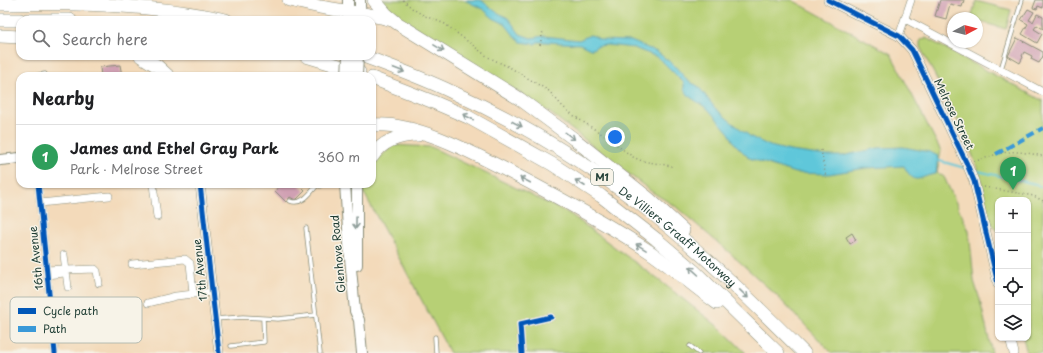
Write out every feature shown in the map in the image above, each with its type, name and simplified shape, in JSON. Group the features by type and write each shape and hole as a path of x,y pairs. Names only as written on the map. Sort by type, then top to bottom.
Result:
{"highway":[{"path":"289,0 353,13 381,16 397,22"},
{"path":"374,0 386,14 397,22 520,99 569,136 670,217 685,232 687,242"},
{"path":"0,4 52,1 144,8 208,16"},
{"path":"0,20 16,20"},
{"path":"0,36 16,37"},
{"path":"147,60 164,72"},
{"path":"318,60 356,72"},
{"name":"De Villiers Graaff Motorway","path":"373,60 448,90 518,125 558,148 609,182 644,207 687,242 737,287 804,353"},
{"name":"M1","path":"376,80 468,117 552,164 601,196 694,271 775,350"},
{"path":"376,125 394,126 429,134 474,154 565,202 650,253 740,320 775,350"},
{"path":"376,152 381,146 391,140 406,136 429,134"}],"main road":[{"path":"353,13 360,0"},
{"path":"347,72 348,60"},
{"path":"357,72 358,60"},
{"path":"0,160 16,158"},
{"name":"Glenhove Road","path":"345,188 350,258 362,353"},
{"name":"Glenhove Road","path":"357,188 356,246 361,313 359,320"}],"street":[{"name":"Melrose Street","path":"828,0 899,36 912,50 967,162 974,184 995,272"},
{"path":"899,36 911,0"},
{"path":"905,19 1043,92"},
{"name":"16th Avenue","path":"38,188 49,297"},
{"path":"153,188 157,217"},
{"name":"17th Avenue","path":"200,188 219,353"},
{"path":"40,203 109,196"},
{"path":"64,255 68,286"},
{"path":"132,264 185,259 190,263 193,294"},
{"path":"47,273 63,269 95,270 97,271 99,283"},
{"path":"148,303 176,296 212,292"},
{"path":"522,353 520,324 551,317"},
{"path":"1011,341 1014,353"},
{"name":"16th Avenue","path":"54,343 55,353"}],"lane":[{"path":"1001,69 1022,0"},
{"path":"290,201 293,203 300,201 316,188"},
{"path":"306,228 320,353"},
{"path":"215,319 243,317 278,319 316,315"},
{"path":"231,346 264,342 263,319"},
{"path":"435,337 436,353"},
{"path":"690,346 699,353"}],"path":[{"path":"403,0 419,12 445,24 488,57 549,91 563,107 632,157 642,161 672,166"},
{"path":"540,45 542,31"},
{"path":"821,150 826,178"},
{"path":"967,162 982,160 996,154 1010,152 1043,156"},
{"path":"974,184 1034,196 1043,201"}],"green space":[{"path":"381,0 792,0 891,54 941,151 937,172 944,177 969,231 974,281 980,300 992,353 832,353 776,295 675,206 652,192 553,115 497,78 400,18 383,5"},
{"path":"976,1 1011,10 1006,29 983,23 983,12 973,12"},
{"path":"926,38 1043,101 1043,353 1027,353 1024,341 1031,341 1031,197 995,197 995,228 987,219 982,184 976,163 954,112 920,47 920,42 922,39"},
{"path":"393,145 431,147 570,214 720,328 746,353 450,353 363,191 364,188 376,188 376,161"}],"water":[{"path":"464,0 481,0 495,11 508,18 520,34 531,38 544,36 579,40 590,35 601,40 631,41 657,52 674,65 688,81 698,86 715,108 729,120 751,137 770,146 790,151 827,156 842,156 878,148 903,147 930,152 938,156 936,174 915,179 908,173 904,166 866,168 829,174 795,173 749,158 735,144 729,133 708,109 690,97 684,89 684,83 657,57 634,48 607,45 597,46 590,49 580,44 538,42 535,44 521,42 505,24 493,18 483,9"}],"building":[{"path":"940,0 964,0 962,7 950,4 946,19 935,16"},
{"path":"1036,0 1043,0 1043,8 1038,6 1037,9 1033,8"},
{"path":"1028,9 1034,12 1029,20 1033,22 1037,14 1043,17 1043,29 1037,25 1034,29 1042,34 1037,43 1022,34 1028,24 1021,20"},
{"path":"1017,38 1043,52 1043,56 1039,63 1031,59 1032,56 1024,52 1020,63 1008,56"},
{"path":"120,65 121,72 101,72 100,67"},
{"path":"278,188 302,188 305,191 297,199 295,200 290,197 286,202 275,191"},
{"path":"852,233 856,240 850,244 846,237"}],"waterway":[{"path":"936,160 965,168"},
{"path":"973,170 1036,184 1043,188"}],"marked path":[{"path":"996,154 1043,128"}],"cycle path":[{"path":"828,0 899,36 912,50 974,181 995,271"},
{"path":"38,188 49,297"},
{"path":"200,188 219,353"},
{"path":"522,353 520,324 551,317"},
{"path":"54,343 55,353"}],"place":[{"name":"James and Ethel Gray Park","path":"1013,190"}]}
